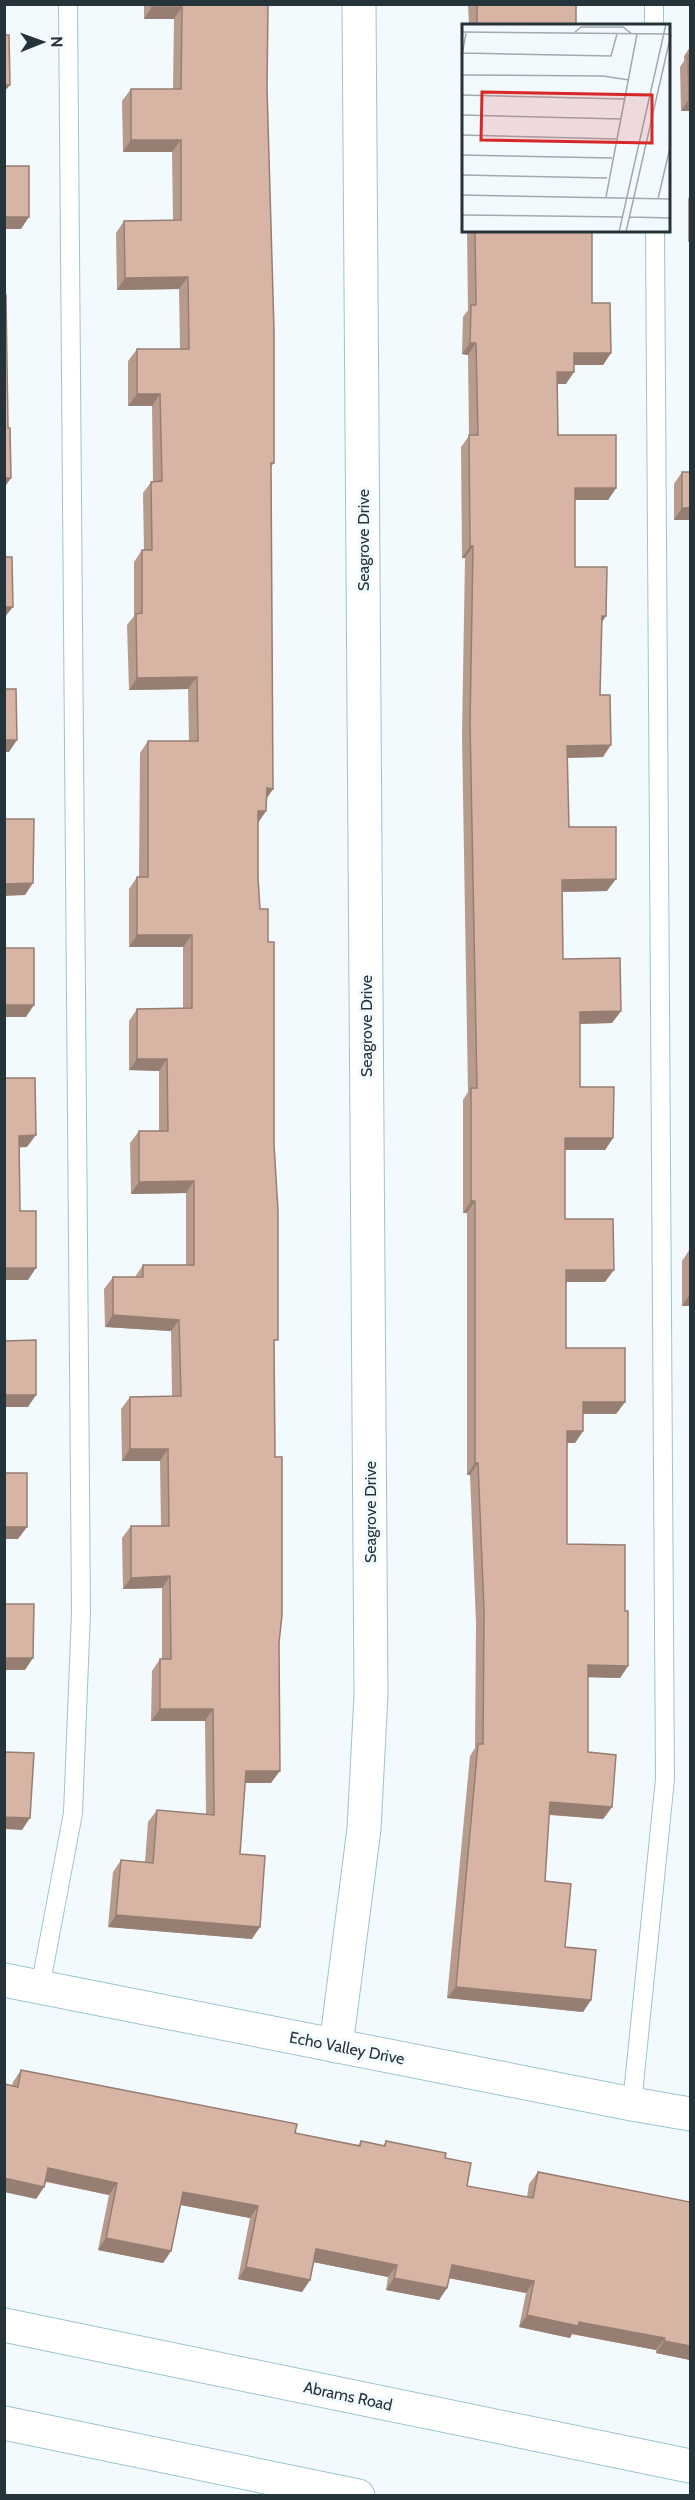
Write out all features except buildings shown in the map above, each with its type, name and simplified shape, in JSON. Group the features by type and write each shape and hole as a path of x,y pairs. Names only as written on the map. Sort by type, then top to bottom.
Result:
{"street":[{"name":"Seagrove Drive","path":"336,2046 364,1829 371,1695 359,4"},
{"name":"Echo Valley Drive","path":"4,1980 690,2114"},
{"name":"Abrams Road","path":"4,2325 690,2466"},
{"path":"4,2423 358,2496"}],"lane":[{"path":"40,1988 73,1813 81,1612 68,4"},
{"path":"654,4 654,24"},
{"path":"632,2104 665,1779 655,232"}]}
